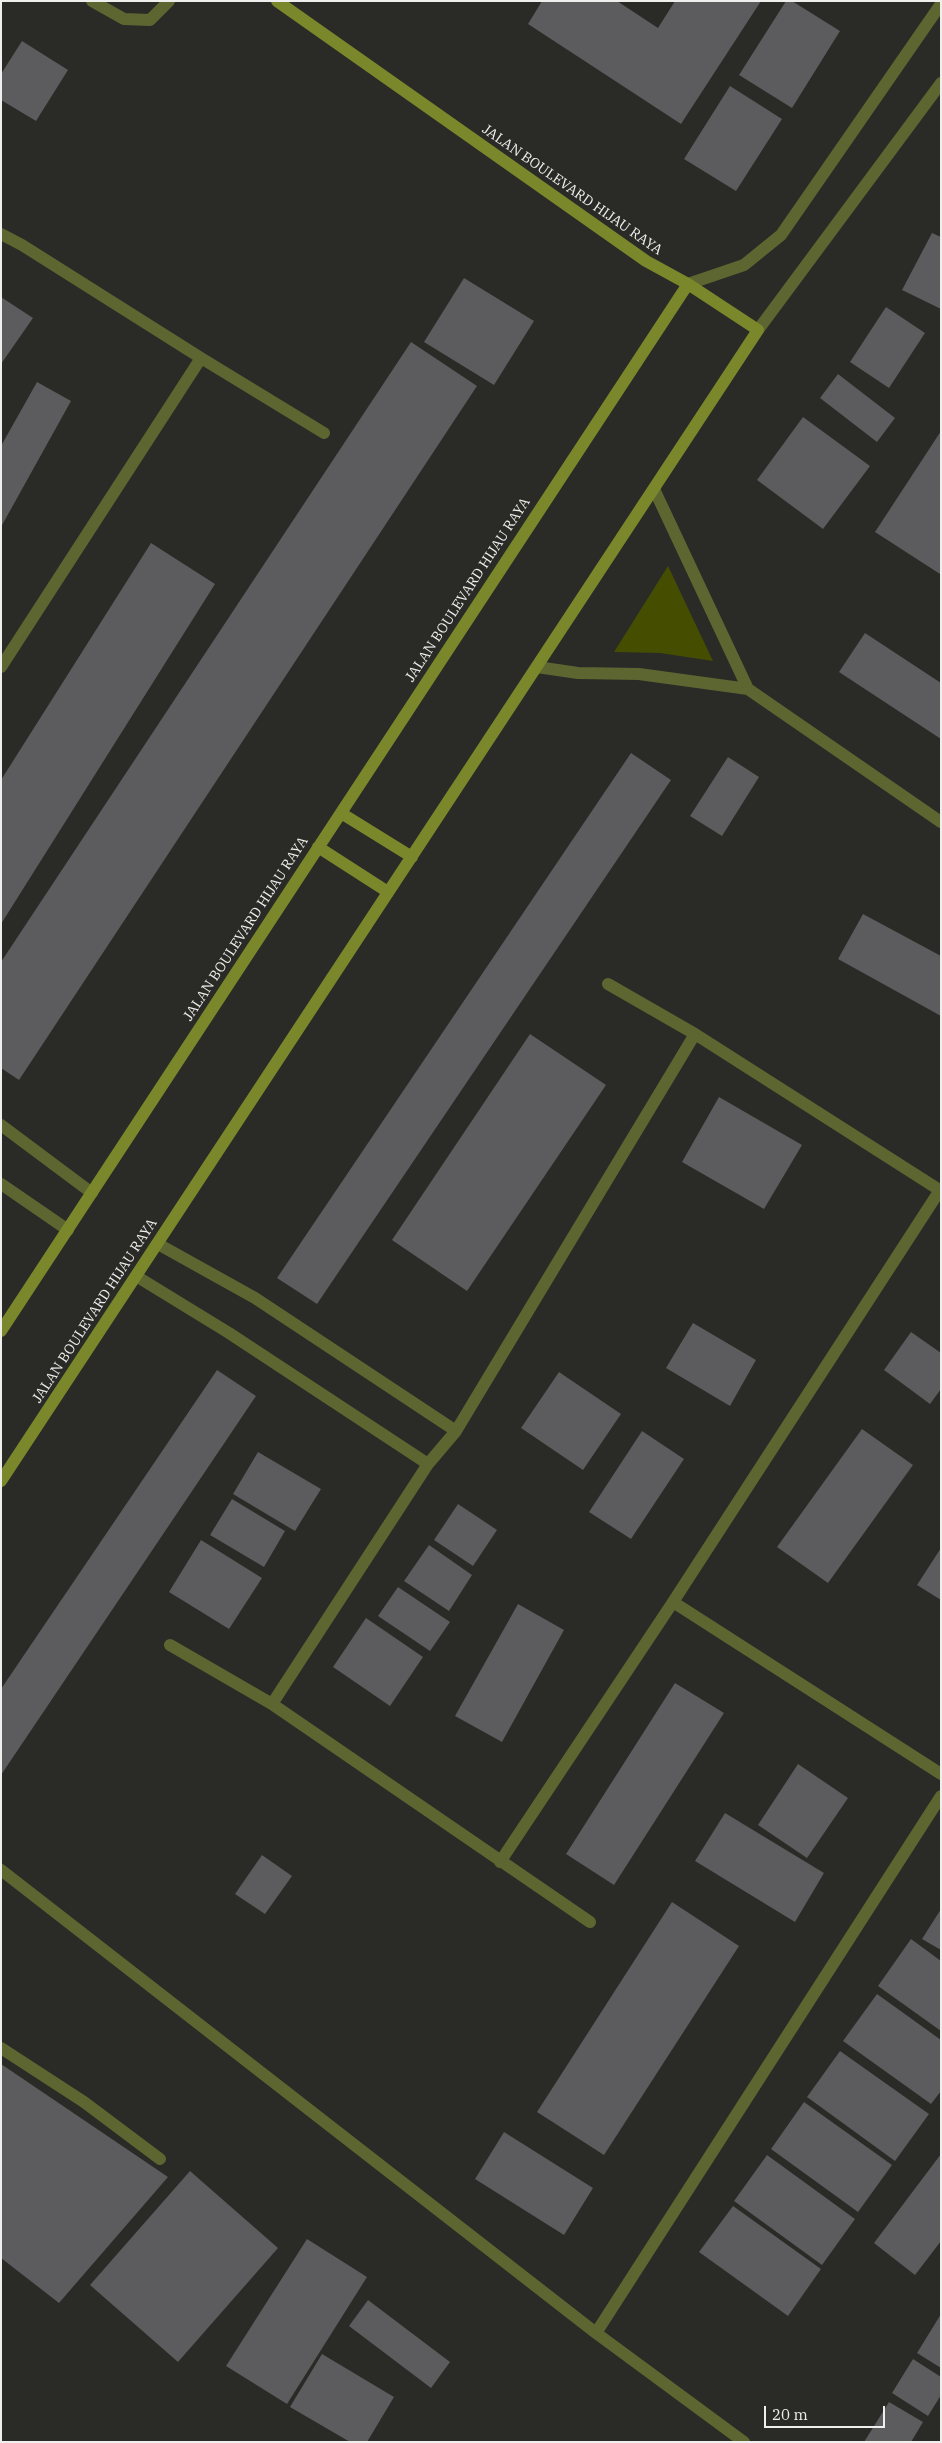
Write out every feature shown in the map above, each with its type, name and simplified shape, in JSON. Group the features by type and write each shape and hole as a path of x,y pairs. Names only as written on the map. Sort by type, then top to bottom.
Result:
{"street":[{"path":"92,1 124,19 150,20 169,1"},
{"name":"JALAN BOULEVARD HIJAU RAYA","path":"1,1331 688,284 646,262 277,1"},
{"path":"688,284 744,265 781,236 941,4"},
{"path":"688,284 758,330 941,83"},
{"path":"1,234 22,245 324,433"},
{"name":"JALAN BOULEVARD HIJAU RAYA","path":"1,1481 758,330"},
{"path":"1,667 201,358"},
{"path":"654,489 748,689"},
{"path":"537,667 578,673 638,674 748,689 941,822"},
{"path":"341,813 412,857"},
{"path":"318,847 388,892"},
{"path":"500,1862 674,1602 940,1191 695,1034 608,984"},
{"path":"272,1704 428,1464 456,1431 695,1034"},
{"path":"1,1125 92,1193"},
{"path":"1,1184 68,1230"},
{"path":"158,1244 255,1298 456,1431"},
{"path":"136,1276 229,1333 428,1464"},
{"path":"674,1602 941,1774"},
{"path":"170,1646 272,1704 590,1922"},
{"path":"596,2333 941,1796"},
{"path":"1,1870 596,2333 744,2442"},
{"path":"1,2048 84,2102 160,2159"}],"green space":[{"path":"668,566 713,661 660,653 614,652"}],"building":[{"path":"542,1 617,1 658,28 675,1 761,1 681,124 528,24"},
{"path":"786,1 792,1 840,31 792,108 739,75"},
{"path":"22,41 68,70 36,121 1,100 1,74"},
{"path":"730,86 782,119 736,191 684,159"},
{"path":"932,233 941,237 941,309 902,290"},
{"path":"464,278 534,321 494,385 424,342"},
{"path":"1,297 33,318 1,364"},
{"path":"886,307 925,333 889,388 850,362"},
{"path":"411,342 477,386 19,1080 1,1068 1,962"},
{"path":"838,374 895,418 877,442 820,398"},
{"path":"37,382 71,401 1,527 1,446"},
{"path":"803,417 870,466 823,529 757,480"},
{"path":"941,431 941,572 940,574 875,532"},
{"path":"151,543 215,584 1,924 1,780"},
{"path":"865,633 941,683 941,739 839,672"},
{"path":"631,753 671,780 317,1304 277,1278"},
{"path":"728,757 759,777 722,836 690,816"},
{"path":"863,914 941,956 941,1016 838,959"},
{"path":"530,1034 606,1085 467,1291 392,1240"},
{"path":"719,1097 802,1145 764,1209 682,1162"},
{"path":"693,1323 756,1360 730,1406 666,1368"},
{"path":"911,1332 941,1353 941,1389 930,1404 884,1370"},
{"path":"217,1370 256,1396 1,1775 1,1689"},
{"path":"559,1372 621,1414 583,1470 521,1428"},
{"path":"862,1429 913,1465 828,1583 777,1547"},
{"path":"642,1431 684,1459 631,1539 589,1512"},
{"path":"258,1452 321,1489 295,1531 233,1494"},
{"path":"232,1499 285,1531 264,1567 210,1535"},
{"path":"458,1504 497,1530 473,1566 434,1540"},
{"path":"201,1540 262,1578 229,1629 169,1592"},
{"path":"429,1545 472,1575 449,1611 404,1581"},
{"path":"941,1548 941,1600 917,1585"},
{"path":"398,1587 450,1622 430,1651 378,1616"},
{"path":"518,1604 564,1630 502,1742 455,1716"},
{"path":"366,1618 423,1657 390,1706 333,1667"},
{"path":"675,1683 724,1713 614,1885 566,1854"},
{"path":"798,1764 848,1798 807,1858 758,1825"},
{"path":"725,1813 824,1873 795,1922 695,1861"},
{"path":"262,1855 292,1876 265,1914 235,1894"},
{"path":"672,1902 739,1946 604,2155 537,2112"},
{"path":"941,1909 941,1950 922,1939"},
{"path":"911,1939 941,1961 941,2031 878,1986"},
{"path":"877,1994 941,2040 941,2091 931,2104 843,2041"},
{"path":"840,2051 929,2114 895,2161 807,2097"},
{"path":"1,2064 168,2177 59,2303 1,2258"},
{"path":"804,2102 892,2165 858,2212 771,2149"},
{"path":"504,2132 593,2188 564,2235 475,2179"},
{"path":"941,2154 941,2241 915,2275 874,2243"},
{"path":"767,2155 855,2219 822,2265 734,2201"},
{"path":"190,2171 278,2248 178,2362 90,2285"},
{"path":"733,2206 821,2269 788,2316 699,2252"},
{"path":"307,2239 367,2277 287,2404 226,2366"},
{"path":"368,2300 450,2362 431,2388 349,2326"},
{"path":"941,2314 941,2368 917,2353"},
{"path":"322,2354 394,2397 367,2442 350,2442 290,2407"},
{"path":"913,2359 941,2377 941,2395 928,2416 892,2393"},
{"path":"889,2402 923,2422 911,2442 864,2442"}]}
